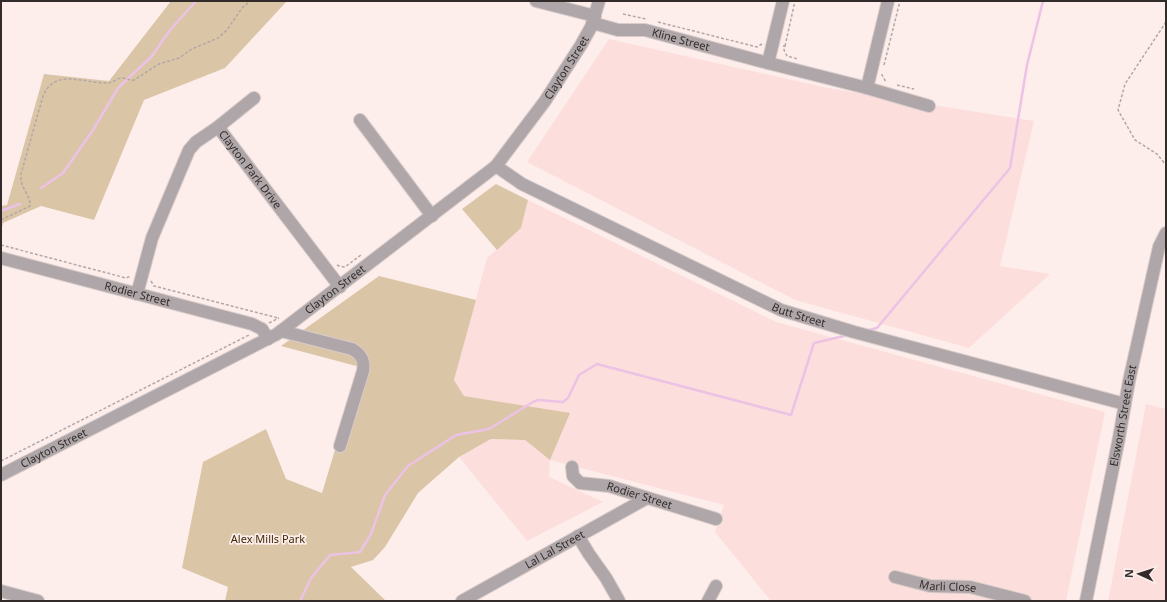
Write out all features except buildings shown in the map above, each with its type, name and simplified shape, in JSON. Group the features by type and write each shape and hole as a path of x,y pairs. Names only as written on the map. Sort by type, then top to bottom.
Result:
{"street":[{"name":"Kline Street","path":"536,1 594,20 618,30 645,30 867,88 929,106"},
{"name":"Clayton Street","path":"1,475 281,331 496,166 544,101 581,45 594,20 599,1"},
{"path":"768,63 784,1"},
{"path":"867,88 888,1"},
{"path":"218,127 254,98"},
{"path":"360,120 432,216"},
{"name":"Clayton Park Drive","path":"137,294 153,234 189,150 196,142 218,127 340,287"},
{"name":"Butt Street","path":"496,166 522,184 781,310 854,332 1125,404"},
{"name":"Elsworth Street East","path":"1086,601 1125,404 1159,247 1166,233"},
{"name":"Rodier Street","path":"1,258 261,328"},
{"path":"261,328 268,339"},
{"path":"281,331 352,349 361,356 364,368 340,446"},
{"name":"Rodier Street","path":"572,467 573,476 580,483 606,485 716,519"},
{"name":"Lal Lal Street","path":"462,601 647,498"},
{"path":"578,536 606,578 619,601"},
{"name":"Marli Close","path":"895,577 930,586 970,587 1025,601"},
{"path":"708,601 716,586"},
{"path":"1,591 38,601"}],"path":[{"path":"1,220 30,206 31,201 21,183 21,174 43,96 48,86 53,82 67,78 109,83 120,78 131,81 139,78 159,64 179,58 192,49 218,38 227,30 242,8 250,1"},
{"path":"785,46 795,1"},
{"path":"884,66 900,1"},
{"path":"1166,22 1125,84 1118,110 1135,140 1157,154 1166,165"},
{"path":"1,245 126,278"},
{"path":"1,461 279,318 154,286 151,278 141,276"}],"shaded area":[{"path":"609,39 828,88 1034,121 1000,266 1050,274 969,348 795,300 527,162"},
{"path":"528,200 776,322 1105,412 1066,601 771,601 715,532 724,505 550,460 549,477 603,502 527,541 459,457 491,439 525,440 569,414 464,396 454,380 487,258 521,228"},
{"path":"1146,404 1166,409 1166,601 1108,601"}],"green space":[{"path":"171,1 287,1 225,68 144,100 94,220 41,206 3,223 1,232 1,206 7,205 44,74 109,81"},
{"path":"496,184 528,200 521,228 497,250 462,209"},
{"name":"Alex Mills Park","path":"379,276 476,300 454,380 464,396 570,413 550,460 525,440 491,439 459,457 418,493 385,547 373,560 351,567 386,601 225,601 228,587 182,568 203,462 266,429 286,479 322,493 360,367 281,346"}],"waterway":[{"path":"41,188 63,173 93,130 118,88 152,56 170,30 196,1"},
{"path":"869,330 877,328 1010,168 1027,65 1043,1"},
{"path":"1,211 20,204"},
{"path":"300,601 311,578 330,555 360,552 371,534 385,495 408,466 456,435 489,429 533,402 538,400 563,402 568,398 579,375 597,364 791,415 814,343 844,336"}]}
